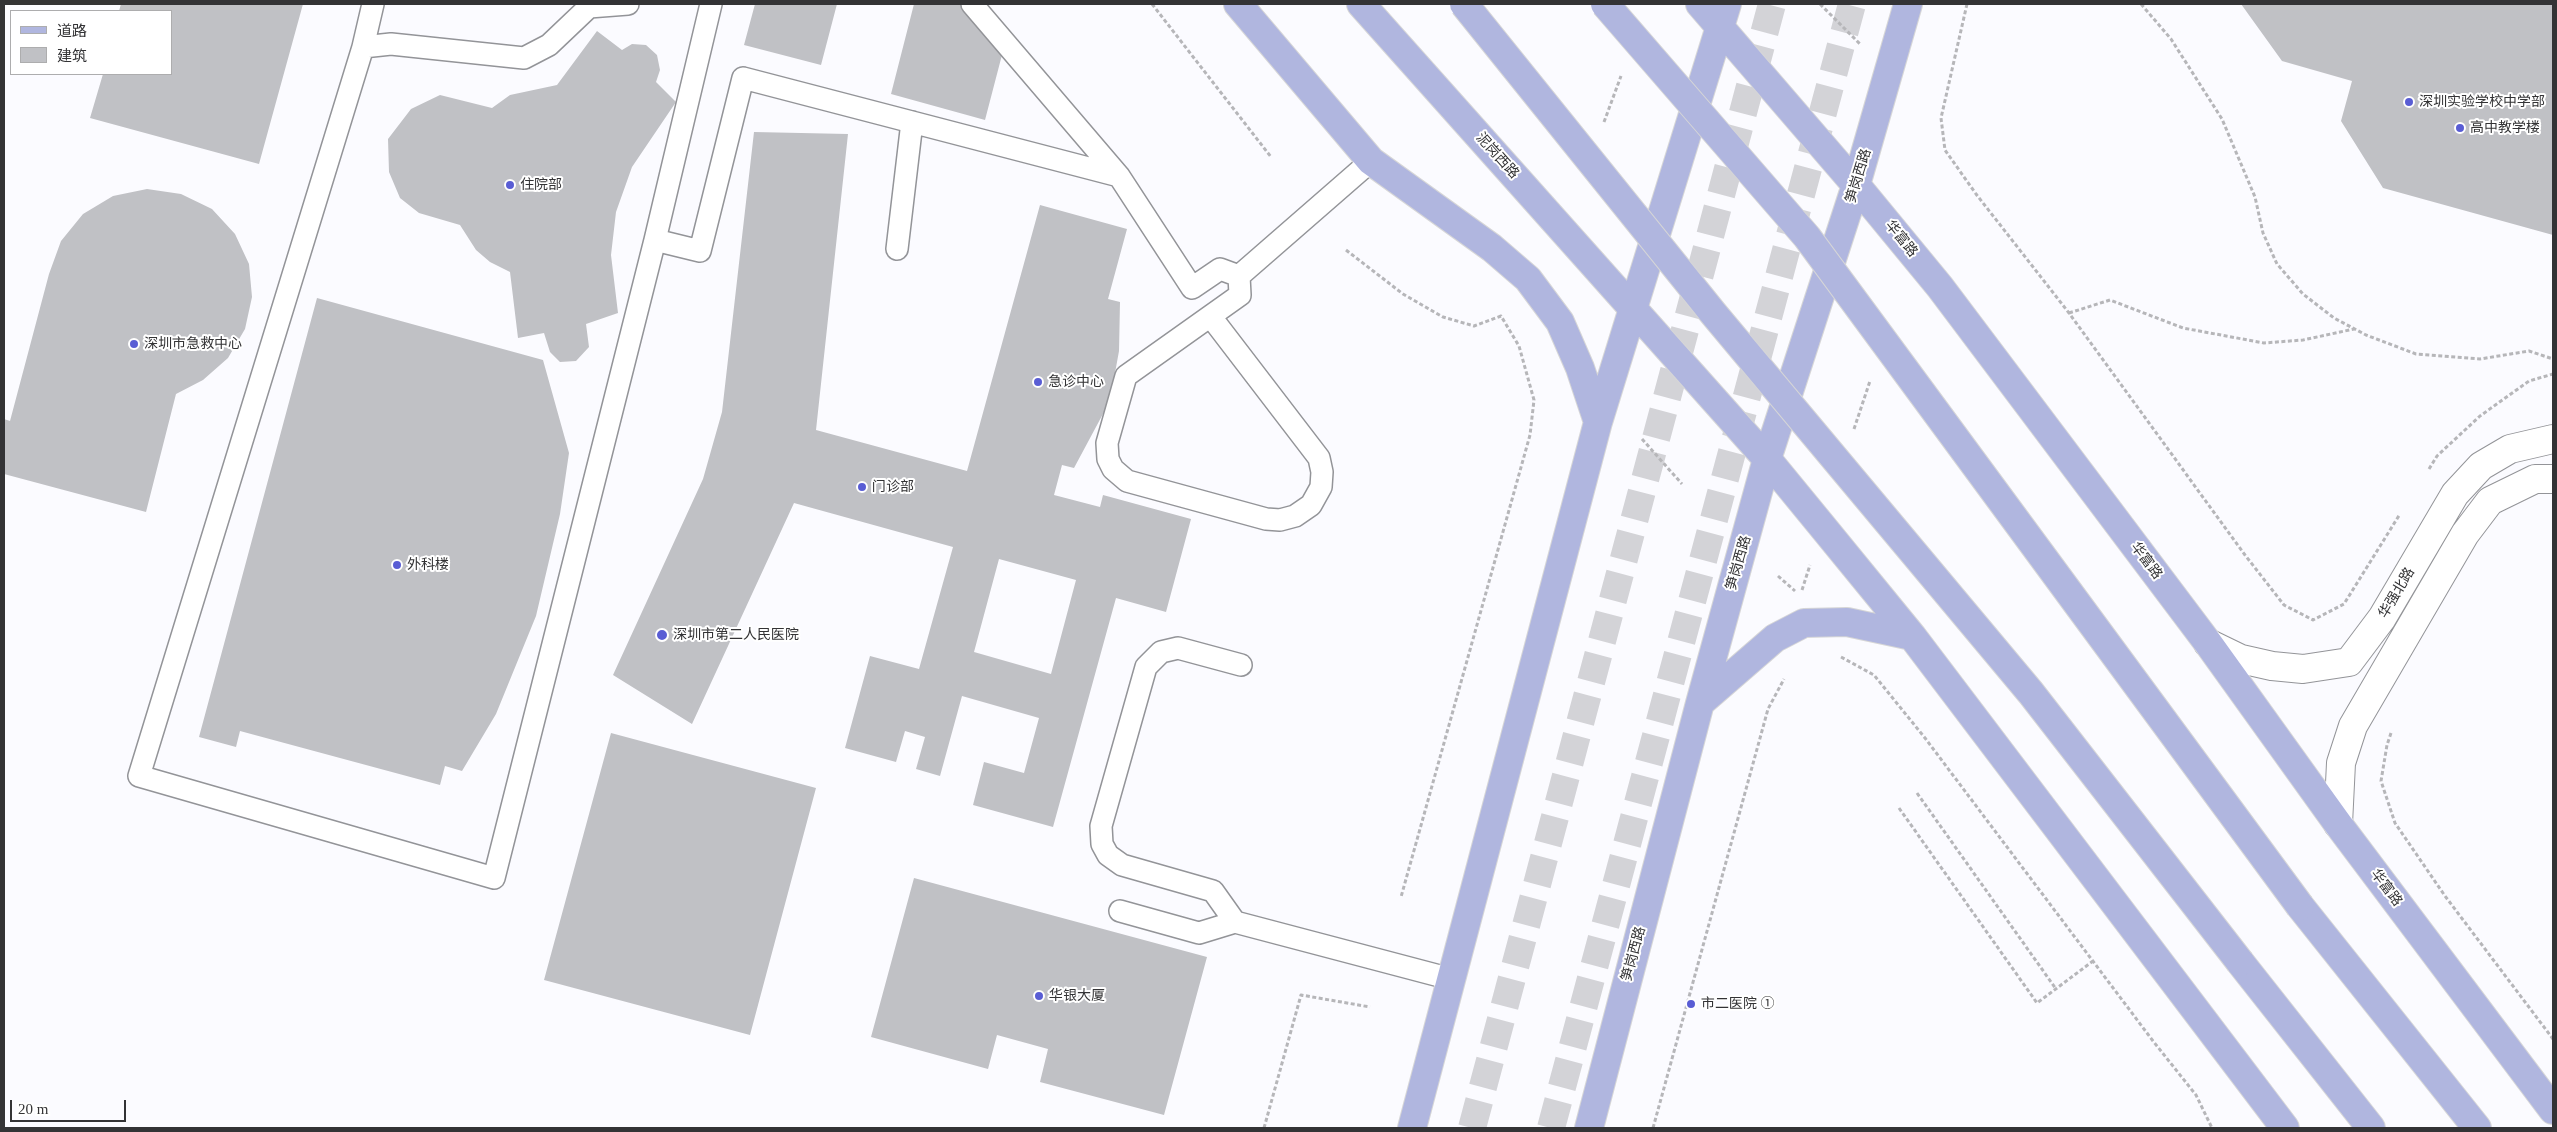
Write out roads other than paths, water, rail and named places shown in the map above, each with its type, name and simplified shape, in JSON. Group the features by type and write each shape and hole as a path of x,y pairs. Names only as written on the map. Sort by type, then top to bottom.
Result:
{"main road":[{"path":"1238,4 1371,160 1492,248 1528,279 1560,322 1580,368 1598,422"},
{"name":"泥岗西路","path":"1361,4 1632,309"},
{"path":"1464,4 1713,313 2031,693 2371,1128"},
{"path":"1605,4 1807,237 2300,906 2476,1128"},
{"path":"1412,1128 1598,422 1724,15 1700,4"},
{"name":"笋岗西路","path":"1589,1128 1700,702 1767,459 1856,185 1908,4"},
{"name":"华富路","path":"1724,15 1856,185 1940,287 2208,643 2338,824 2553,1110"},
{"path":"1632,309 1767,459 1912,636 2285,1128"},
{"name":"华强北路","path":"2208,643 2241,659 2272,666 2303,669 2349,662 2382,618 2455,494 2481,466 2510,449 2553,440"},
{"name":"华强北路","path":"2338,824 2341,763 2353,726 2465,534 2490,501 2535,479 2553,479"},
{"path":"1700,702 1776,638 1804,623 1847,622 1912,636"}],"lane":[{"path":"373,4 363,47 140,776 494,878 656,240 711,4"},
{"path":"363,47 391,44 524,58 549,45 589,6 628,4"},
{"path":"972,4 1118,176 1192,288 1220,269 1239,276"},
{"path":"656,240 700,251 743,78 1118,176"},
{"path":"897,249 912,122"},
{"path":"1239,276 1371,160"},
{"path":"1211,317 1316,450 1322,472 1321,487 1311,504 1295,516 1280,520 1266,519 1127,481 1117,474 1108,459 1107,443 1126,376 1240,295 1239,276"},
{"path":"1235,922 1213,891 1118,864 1103,847 1100,831 1145,670 1153,658 1166,650 1181,648 1241,665"},
{"path":"1120,911 1199,933 1235,922 1451,979"}],"tunnel":[{"path":"1472,1128 1772,4"},
{"path":"1551,1128 1852,4"}],"place":[{"name":"深圳实验学校中学部","path":"2409,102"},
{"name":"高中教学楼","path":"2460,128"},
{"name":"住院部","path":"510,185"},
{"name":"深圳市急救中心","path":"134,344"},
{"name":"急诊中心","path":"1038,382"},
{"name":"门诊部","path":"862,487"},
{"name":"外科楼","path":"397,565"},
{"name":"深圳市第二人民医院","path":"662,635"},
{"name":"华银大厦","path":"1039,996"},
{"name":"市二医院 ①","path":"1691,1004"}]}
